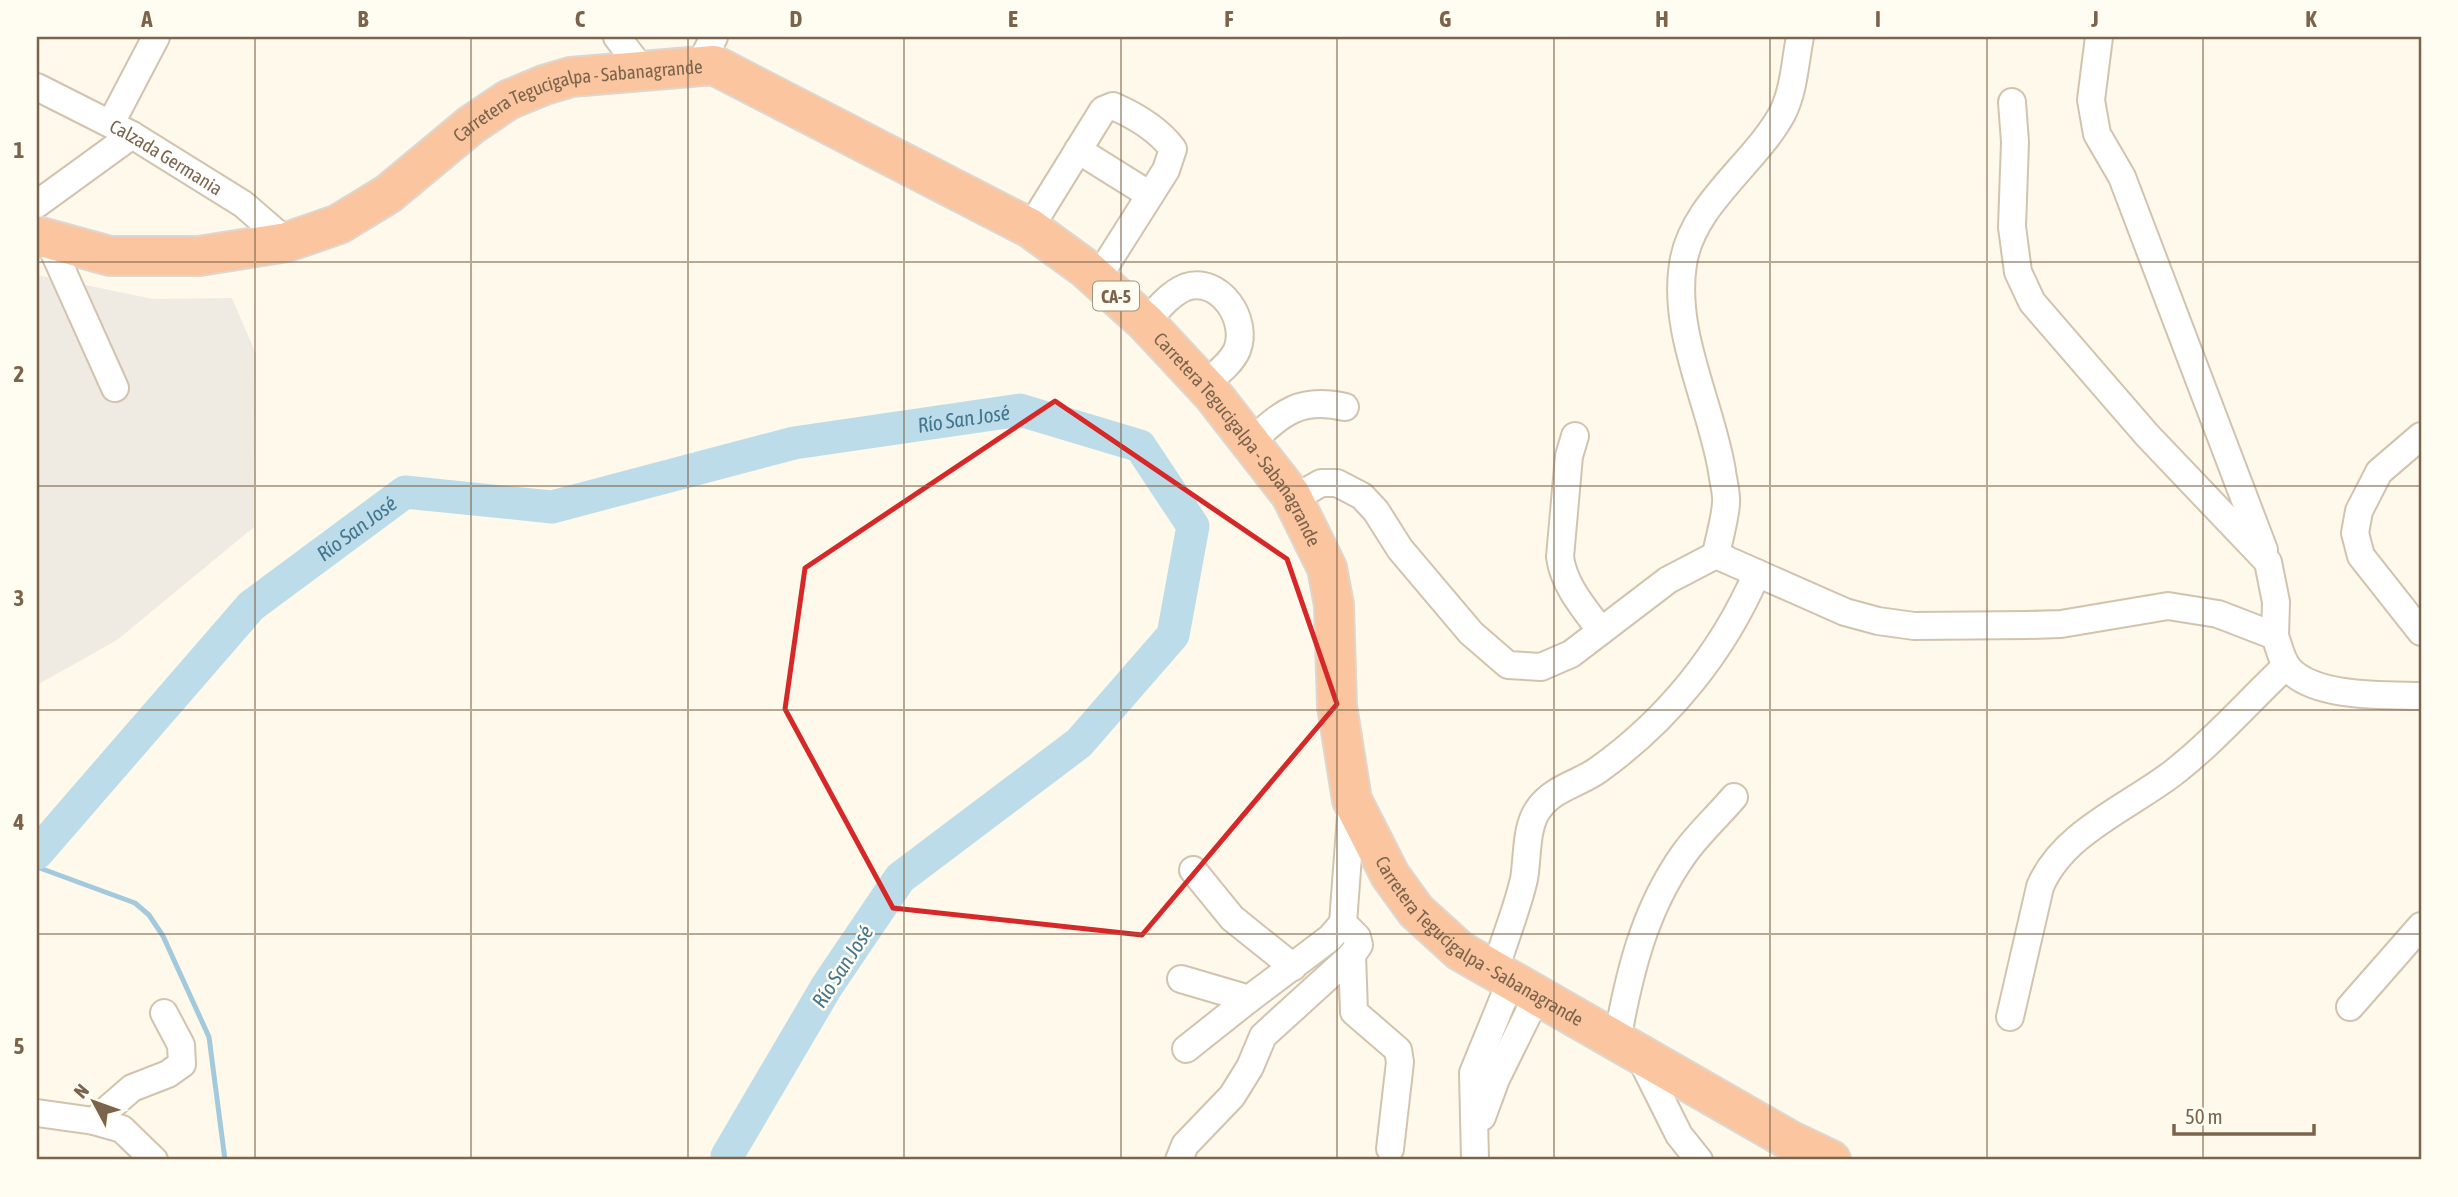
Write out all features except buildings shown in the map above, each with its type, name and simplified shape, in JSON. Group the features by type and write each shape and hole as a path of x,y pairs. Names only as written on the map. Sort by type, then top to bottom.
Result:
{"highway":[{"name":"Carretera Tegucigalpa - Sabanagrande","path":"41,226 110,256 199,256 287,242 339,224 388,194 471,125 508,100 570,77 643,71 706,52 714,65 1030,228 1097,279 1146,323 1251,442 1293,499 1327,568 1334,605 1337,706 1352,800 1385,866 1416,911 1460,951 1791,1141 1831,1160"}],"street":[{"path":"115,388 41,226 121,129 156,37"},
{"path":"617,37 643,71"},
{"path":"1716,555 1726,502 1719,456 1688,338 1682,294 1683,262 1694,232 1710,208 1761,146 1782,113 1791,88 1800,37"},
{"path":"2099,37 2091,100 2097,134 2122,177 2268,562 2276,602 2275,636 2286,666 2309,683 2342,692 2421,696"},
{"name":"Calzada Germania","path":"37,88 121,129 243,204 287,242"},
{"path":"2012,102 2015,142 2012,227 2018,272 2032,302 2147,435 2268,562"},
{"path":"1030,228 1103,110 1112,106 1131,114 1163,136 1173,149 1166,170 1097,279"},
{"path":"1077,150 1150,195"},
{"path":"1146,323 1165,300 1187,287 1203,287 1221,293 1233,310 1241,332 1237,351 1204,386"},
{"path":"1251,442 1288,410 1322,402 1346,407"},
{"path":"1575,436 1569,456 1560,557 1563,574 1571,590 1601,631"},
{"path":"2421,436 2379,472 2359,511 2355,533 2361,556 2421,632"},
{"path":"1293,499 1321,483 1337,482 1362,496 1376,511 1400,549 1471,634 1508,666 1541,667 1572,654 1668,580 1716,555"},
{"path":"1716,555 1845,612 1914,626 2061,624 2168,606 2218,614 2275,636"},
{"path":"1475,1160 1474,1073 1514,982 1523,880 1533,821 1539,808 1549,797 1597,772 1676,700 1711,658 1741,609 1756,573"},
{"path":"2010,1017 2040,887 2047,869 2113,813 2174,772 2286,666"},
{"path":"1699,1160 1679,1135 1627,1047 1628,977 1648,917 1684,854 1734,797"},
{"path":"1186,1049 1293,967 1343,923 1352,800"},
{"path":"1193,870 1232,918 1293,967"},
{"path":"1179,1160 1185,1145 1232,1096 1250,1067 1263,1036 1352,955 1359,945 1356,937 1343,923"},
{"path":"2350,1007 2421,926"},
{"path":"1352,955 1354,1012 1398,1050 1400,1062 1390,1149"},
{"path":"1181,979 1249,999"},
{"path":"94,1121 132,1088 168,1074 182,1064 181,1045 164,1013"},
{"path":"37,1113 94,1121 122,1129 154,1160"}],"highlighted area":[{"path":"1055,401 1287,559 1337,704 1142,935 893,908 785,709 805,568"}],"shaded area":[{"path":"37,275 153,299 232,298 256,354 254,527 117,640 37,685"}],"waterway":[{"name":"Río San José","path":"37,853 251,606 405,492 552,507 794,443 1020,410 1140,446 1193,526 1173,635 1079,743 900,878 827,986 727,1156 728,1160"},
{"path":"37,867 135,903 149,915 163,936 209,1037 225,1160"}]}
